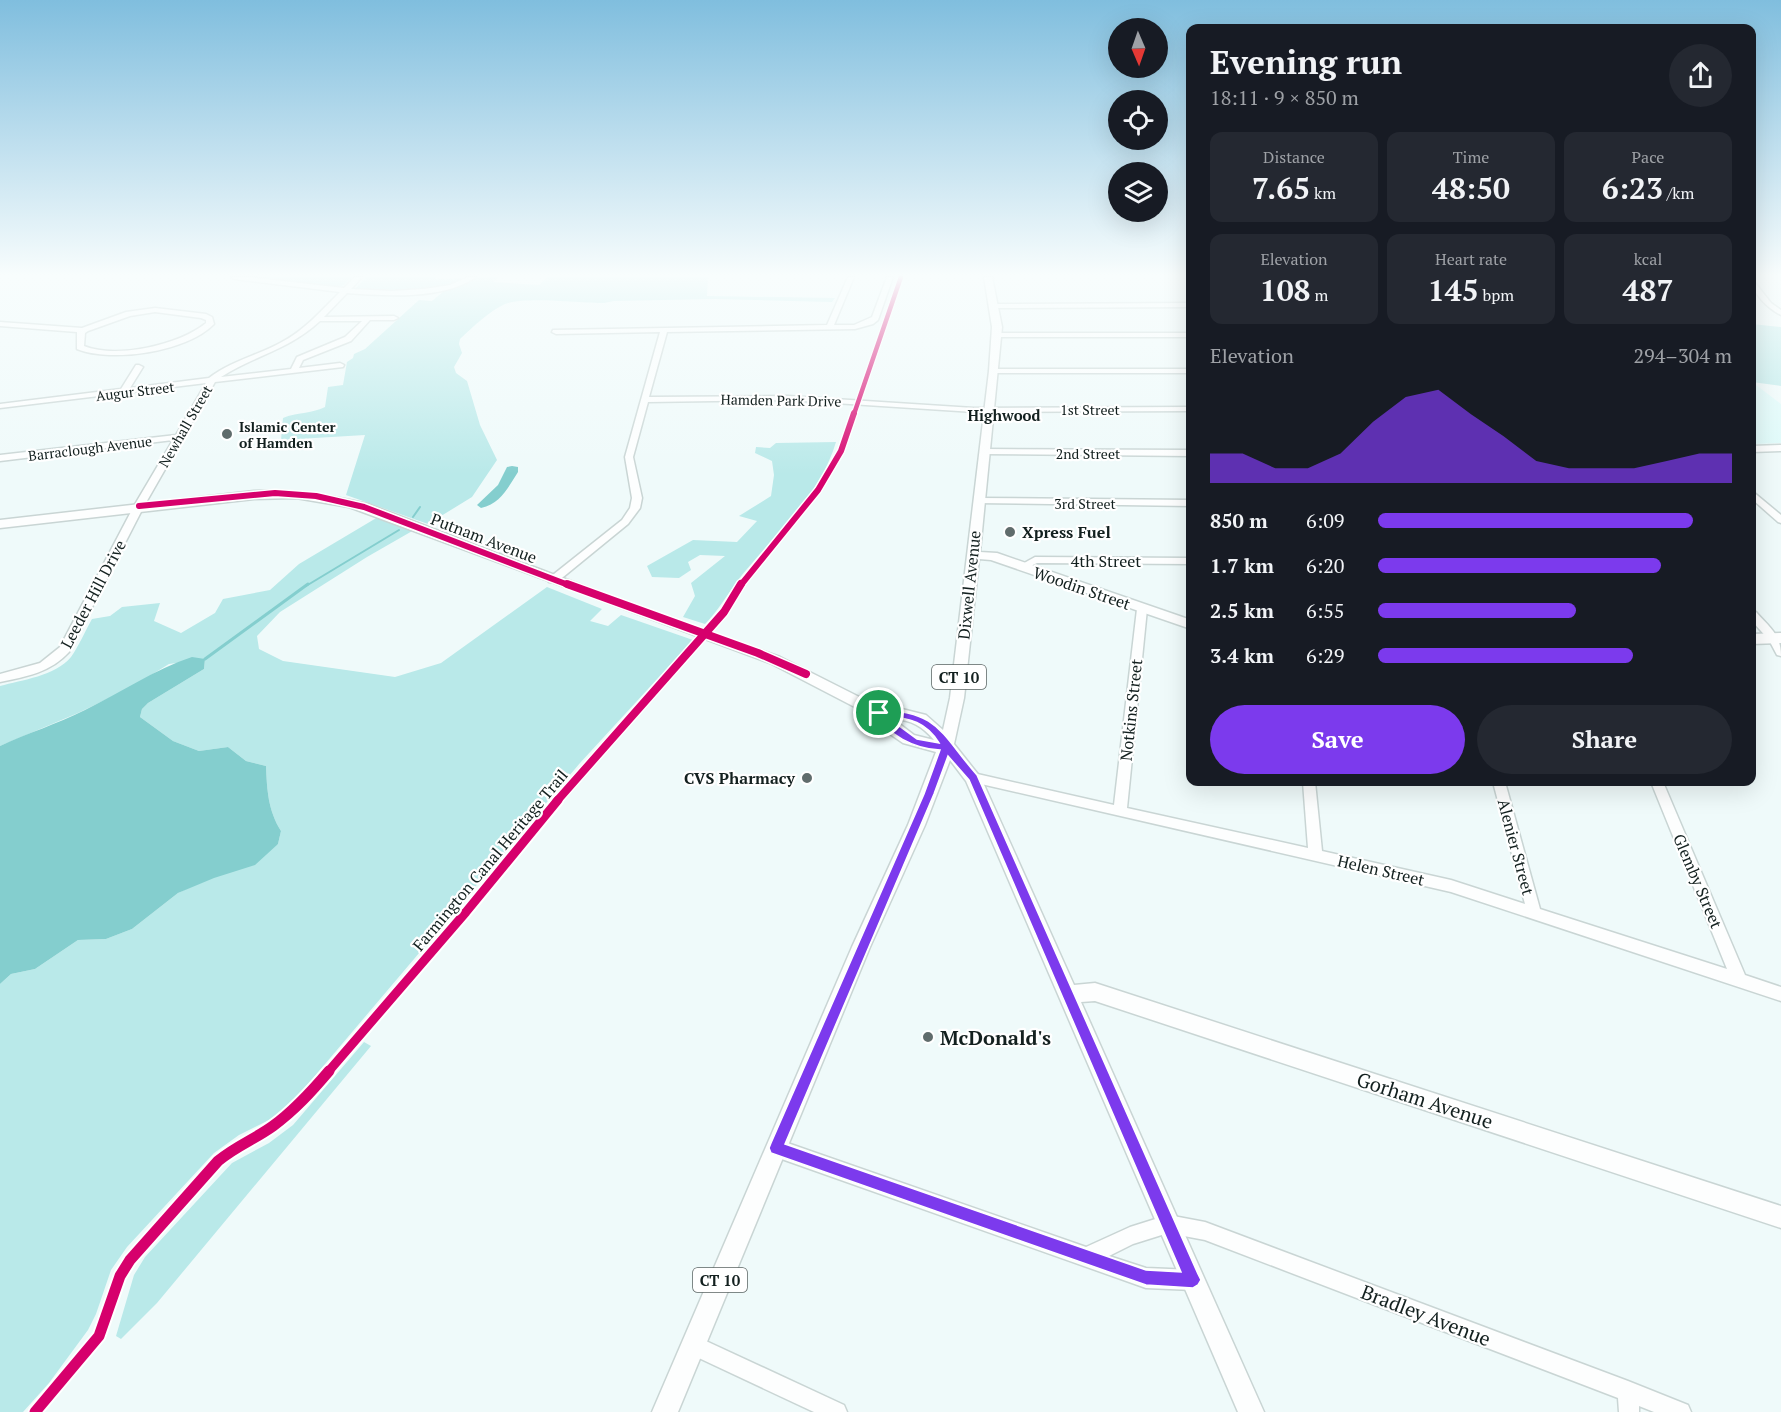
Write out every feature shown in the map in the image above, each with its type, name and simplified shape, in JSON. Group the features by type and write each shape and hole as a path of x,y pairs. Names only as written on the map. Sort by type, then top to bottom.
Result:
{"main road":[{"name":"Dixwell Avenue","path":"665,1412 929,794 946,747 957,698 996,343"},
{"name":"Putnam Avenue","path":"0,524 139,506 275,493 335,499 364,507 553,580 775,660 879,713 902,714 921,719 937,731 946,747"},
{"name":"Woodin Street","path":"972,555 993,556 1186,623"},
{"path":"1756,639 1777,638"},
{"name":"Putnam Avenue","path":"879,713 885,722 913,742 946,747"},
{"path":"946,747 973,778 1251,1412"},
{"name":"Gorham Avenue","path":"1068,995 1095,992 1781,1217"}],"street":[{"path":"80,343 82,349 106,353 178,343"},
{"name":"Newhall Street","path":"139,506 211,382 222,373 286,343"},
{"path":"294,370 300,359 339,343"},
{"path":"553,580 625,522 635,508 637,498 629,457 661,343"},
{"name":"Augur Street","path":"0,406 211,382 340,364"},
{"path":"123,392 140,367"},
{"path":"994,371 1186,371"},
{"name":"Hamden Park Drive","path":"645,400 805,399 989,410"},
{"name":"1st Street","path":"989,410 1186,409"},
{"name":"Barraclough Avenue","path":"0,458 179,437"},
{"path":"1756,449 1781,448"},
{"name":"2nd Street","path":"984,452 1186,453"},
{"path":"1756,498 1781,520"},
{"name":"3rd Street","path":"979,501 1186,503"},
{"name":"Leeder Hill Drive","path":"0,678 38,668 59,656 139,506"},
{"name":"4th Street","path":"1022,567 1035,560 1186,561"},
{"name":"Notkins Street","path":"1120,811 1142,609"},
{"path":"1756,618 1777,638 1781,652"},
{"name":"Helen Street","path":"973,778 1451,886 1781,994"},
{"path":"1309,786 1315,855"},
{"name":"Alenier Street","path":"1500,786 1534,912"},
{"name":"Glemby Street","path":"1659,786 1739,980"},
{"path":"776,1148 1146,1278 1193,1280"},
{"path":"1086,1257 1130,1236 1168,1224"},
{"name":"Bradley Avenue","path":"1168,1224 1205,1231 1629,1402 1681,1412"},
{"path":"693,1346 837,1412"}],"shaded area":[{"path":"372,343 459,343 462,353 454,367 456,373 467,381 480,425 497,460 472,497 428,524 346,495 365,435 281,440 283,418 325,407 328,387 343,385 347,362 353,358 354,354"},
{"path":"1756,343 1781,343 1781,386 1756,383"},
{"path":"1756,385 1781,404 1781,443 1756,444"},
{"path":"836,442 829,462 807,498 738,580 710,619 705,624 683,617 695,596 691,583 725,556 700,555 688,562 691,570 679,578 652,577 647,566 693,540 737,542 757,521 739,516 771,496 774,475 772,461 755,453 756,447 770,448 776,443"},
{"path":"507,467 518,467 518,472 499,499 481,508 477,505 498,485"},
{"path":"378,517 414,530 280,612 257,636 259,649 283,661 395,677 441,663 547,587 602,609 590,621 608,626 621,615 693,640 580,763 292,1103 279,1115 239,1135 214,1153 127,1247 111,1270 88,1330 49,1383 23,1412 0,1412 0,984 11,974 35,969 78,940 106,939 132,929 178,893 278,844 281,831 271,808 266,766 246,761 228,747 199,751 173,741 140,717 142,709 148,703 204,669 205,659 169,664 130,688 0,746 0,686 56,669 71,657 92,619 110,616 122,607 160,603 154,621 181,633 215,613 223,599 270,590 299,564"},
{"path":"192,657 205,659 204,669 148,703 142,709 140,717 173,741 199,751 228,747 246,761 266,766 271,808 281,831 278,844 255,865 178,893 132,929 106,939 78,940 35,969 11,974 0,984 0,746 74,715 151,675"},
{"path":"364,1042 371,1046 157,1303 121,1339 116,1336 134,1275 145,1257 232,1163 269,1143 293,1125"}],"waterway":[{"path":"413,517 420,507"},
{"path":"306,586 399,530"},
{"path":"205,659 308,584"}],"cycle path":[{"name":"Farmington Canal Heritage Trail","path":"35,1412 99,1336 120,1276 130,1260 218,1161 235,1147 271,1128 301,1104 466,912 578,775 724,612 746,577 818,490 841,451 878,343"},
{"path":"139,506 275,493 316,496 364,507 613,602 758,653 806,674"}],"place":[{"name":"Islamic Center of Hamden","path":"227,434"},
{"name":"Xpress Fuel","path":"1010,532"},
{"name":"CVS Pharmacy","path":"807,778"},
{"name":"McDonald's","path":"928,1037"}],"district":[{"name":"Highwood","path":"1004,415"}],"route":[{"path":"879,713 885,722 913,742 946,747 973,778 1193,1280 1146,1278 776,1148 929,794 946,747 937,731 921,719 891,712 879,713"}]}
